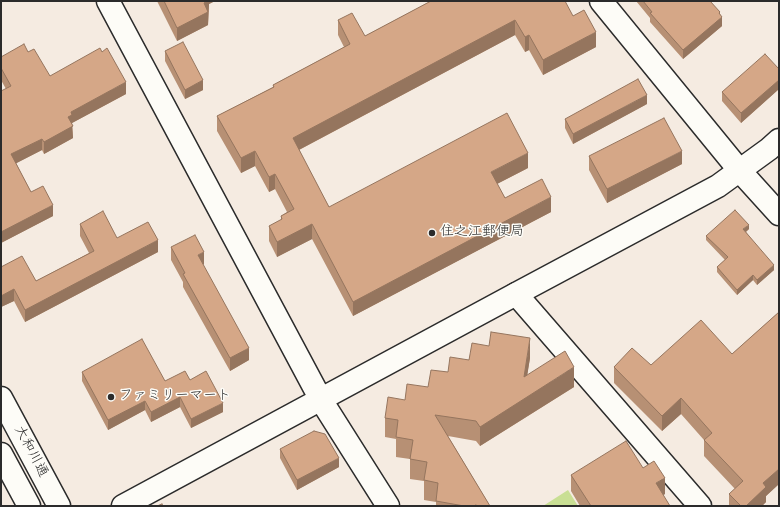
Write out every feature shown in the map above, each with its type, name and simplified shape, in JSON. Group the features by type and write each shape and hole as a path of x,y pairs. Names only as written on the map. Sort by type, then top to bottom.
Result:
{"street":[{"path":"108,1 321,400 388,506"},
{"path":"601,1 740,171 779,214"},
{"path":"123,506 718,186 740,171 779,140"},
{"path":"516,294 700,506"},
{"name":"大和川通","path":"1,398 58,506"},
{"name":"大和川通","path":"1,454 29,506"}],"green space":[{"path":"568,490 578,506 543,506"}],"building":[{"path":"164,1 207,1 204,3 208,12 177,28"},
{"path":"431,1 565,1 573,16 584,10 596,32 543,60 529,35 525,37 515,20 293,138 329,207 507,113 528,153 491,172 505,198 542,179 551,197 353,302 312,224 277,242 269,226 282,219 281,216 294,209 275,174 269,177 255,151 241,158 217,116 274,87 273,85 350,44 338,20 352,13 365,36"},
{"path":"643,1 710,1 720,12 719,13 722,17 683,50 650,13 652,12"},
{"path":"183,42 203,80 185,90 165,51"},
{"path":"24,44 28,52 34,49 50,76 100,48 102,52 107,48 126,82 71,112 72,115 68,117 73,126 44,142 42,139 11,154 31,192 43,186 53,205 1,232 1,91 11,86 1,68 1,57"},
{"path":"765,54 779,69 779,80 741,113 722,92"},
{"path":"638,79 647,95 573,134 565,119"},
{"path":"664,118 682,151 607,189 589,156"},
{"path":"735,210 749,225 743,229 774,265 757,280 753,275 737,290 717,267 728,257 706,236"},
{"path":"103,211 117,238 148,222 158,240 25,310 14,289 1,296 1,267 22,256 36,281 94,251 80,224"},
{"path":"195,235 204,252 198,255 249,348 230,358 183,274 185,273 171,247"},
{"path":"779,312 779,469 763,483 766,487 746,506 741,506 729,494 743,481 704,440 712,433 681,398 662,416 614,367 632,348 651,365 701,320 732,354"},
{"path":"491,332 530,338 524,377 565,351 574,367 480,427 476,421 435,415 490,506 464,506 436,501 438,483 424,480 427,462 410,459 413,440 396,437 398,420 385,418 388,397 405,400 407,384 428,387 431,370 448,372 450,357 469,360 472,343 489,346"},
{"path":"142,339 165,381 185,371 190,380 206,371 223,403 191,419 180,397 151,412 145,401 108,420 82,372"},
{"path":"314,431 325,434 339,458 297,480 280,449"},
{"path":"626,441 643,468 654,461 665,478 656,483 670,506 591,506 571,475"}],"place":[{"name":"住之江郵便局","path":"432,233"},
{"name":"ファミリーマート","path":"111,397"}]}
